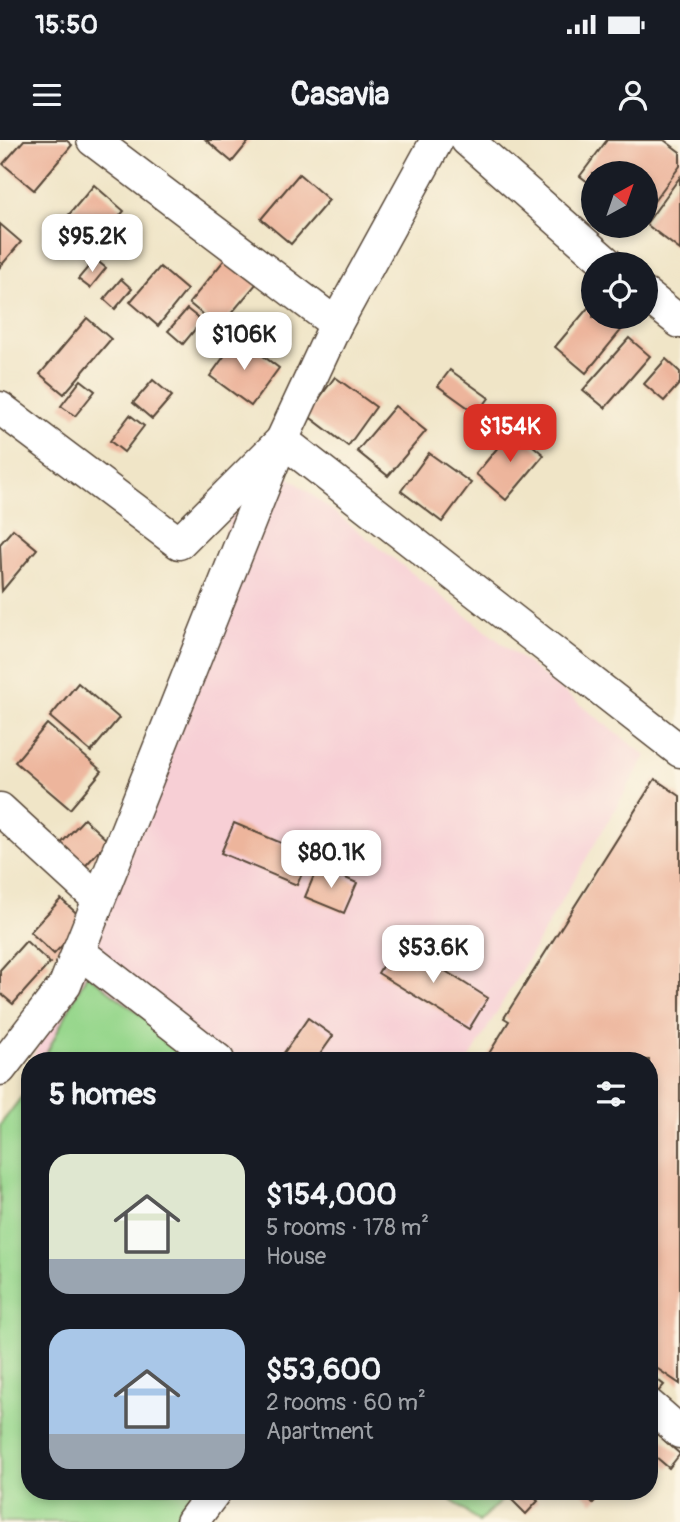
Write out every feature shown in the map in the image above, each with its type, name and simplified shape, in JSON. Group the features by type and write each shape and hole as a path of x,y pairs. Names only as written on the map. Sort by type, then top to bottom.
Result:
{"street":[{"path":"93,140 335,324"},
{"path":"0,1069 65,985 282,440 335,324 437,140"},
{"path":"467,140 594,252"},
{"path":"658,305 680,322"},
{"path":"0,408 179,543 282,440"},
{"path":"282,440 680,751"},
{"path":"0,809 97,899"},
{"path":"78,951 208,1052"},
{"path":"658,1413 680,1432"},
{"path":"192,1522 208,1500"}],"shaded area":[{"path":"275,466 646,756 474,1052 35,1052 84,943 243,481"}],"green space":[{"path":"87,974 189,1052 47,1052"},
{"path":"21,1098 21,1500 192,1500 174,1522 0,1522 0,1125"},
{"path":"451,1500 502,1500 479,1522"}],"building":[{"path":"24,140 66,140 72,145 34,190 3,164"},
{"path":"206,140 250,140 232,162"},
{"path":"607,140 664,140 680,152 680,166 658,196 658,161 591,161"},
{"path":"299,174 329,200 291,244 261,219"},
{"path":"680,177 680,250 658,233 658,207"},
{"path":"94,185 124,211 86,255 56,230"},
{"path":"0,224 21,242 0,267"},
{"path":"226,258 257,283 219,328 189,303"},
{"path":"95,259 106,268 90,288 78,279"},
{"path":"160,267 187,290 158,326 130,302"},
{"path":"121,279 132,289 115,309 104,299"},
{"path":"187,309 202,321 183,344 168,331"},
{"path":"581,316 581,329 622,329 586,373 555,347"},
{"path":"87,318 111,339 64,394 40,374"},
{"path":"238,337 279,368 251,406 210,376"},
{"path":"629,338 650,356 605,408 583,390"},
{"path":"666,359 680,372 680,383 664,401 644,384"},
{"path":"450,370 489,398 477,414 438,386"},
{"path":"335,377 376,407 348,446 307,415"},
{"path":"81,380 95,391 75,416 61,406"},
{"path":"153,380 172,396 152,419 133,403"},
{"path":"395,406 426,431 388,476 357,451"},
{"path":"130,415 144,426 124,452 110,441"},
{"path":"513,429 544,455 506,500 476,474"},
{"path":"429,453 471,483 442,522 401,491"},
{"path":"13,529 37,549 2,591 0,544"},
{"path":"78,683 119,718 91,752 50,717"},
{"path":"47,724 102,771 70,809 15,762"},
{"path":"655,779 680,796 680,1384 658,1369 658,1052 490,1052 509,1021 504,1018"},
{"path":"84,819 108,841 78,874 53,852"},
{"path":"234,823 310,855 297,885 221,853"},
{"path":"318,866 357,883 344,913 305,897"},
{"path":"61,899 85,921 54,954 30,932"},
{"path":"26,941 50,963 13,1004 0,993 0,970"},
{"path":"398,941 488,998 469,1029 378,973"},
{"path":"308,1018 333,1036 322,1052 285,1052"},
{"path":"658,1380 664,1385 658,1392"},
{"path":"658,1435 680,1454 669,1468 658,1459"},
{"path":"512,1500 538,1501 526,1514"}]}
